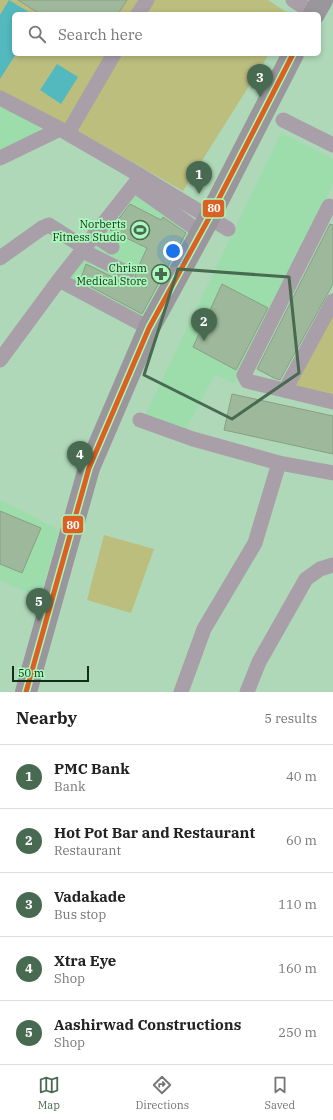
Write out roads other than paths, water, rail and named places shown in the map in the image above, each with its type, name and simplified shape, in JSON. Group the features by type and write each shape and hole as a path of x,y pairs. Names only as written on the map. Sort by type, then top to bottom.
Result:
{"highway":[{"path":"26,692 89,468 149,328 201,223 293,56"}],"street":[{"path":"139,12 147,0"},
{"path":"293,0 317,9"},
{"path":"0,158 64,131 113,56"},
{"path":"0,98 64,131 201,223 228,229"},
{"path":"282,120 333,145"},
{"path":"0,360 59,280 138,181"},
{"path":"332,205 244,374 247,381 333,402"},
{"path":"0,258 42,228 50,225 84,249 127,274"},
{"path":"94,236 112,247"},
{"path":"59,280 149,328"},
{"path":"285,390 333,300"},
{"path":"140,420 193,439 279,463 333,473"},
{"path":"181,692 204,629 255,543 279,463"},
{"path":"247,692 259,662 306,579 320,569 333,565"}],"water":[{"path":"9,0 29,12 12,12 12,56 15,56 0,79 0,15"},
{"path":"57,64 78,77 61,104 40,90"}],"place":[{"name":"Vadakade","path":"260,97"},
{"name":"PMC Bank","path":"199,194"},
{"name":"Norberts Fitness Studio","path":"140,230"},
{"name":"Chrism Medical Store","path":"161,274"},
{"name":"Hot Pot Bar and Restaurant","path":"204,341"},
{"name":"Xtra Eye","path":"80,474"},
{"name":"Aashirwad Constructions","path":"39,621"}]}
